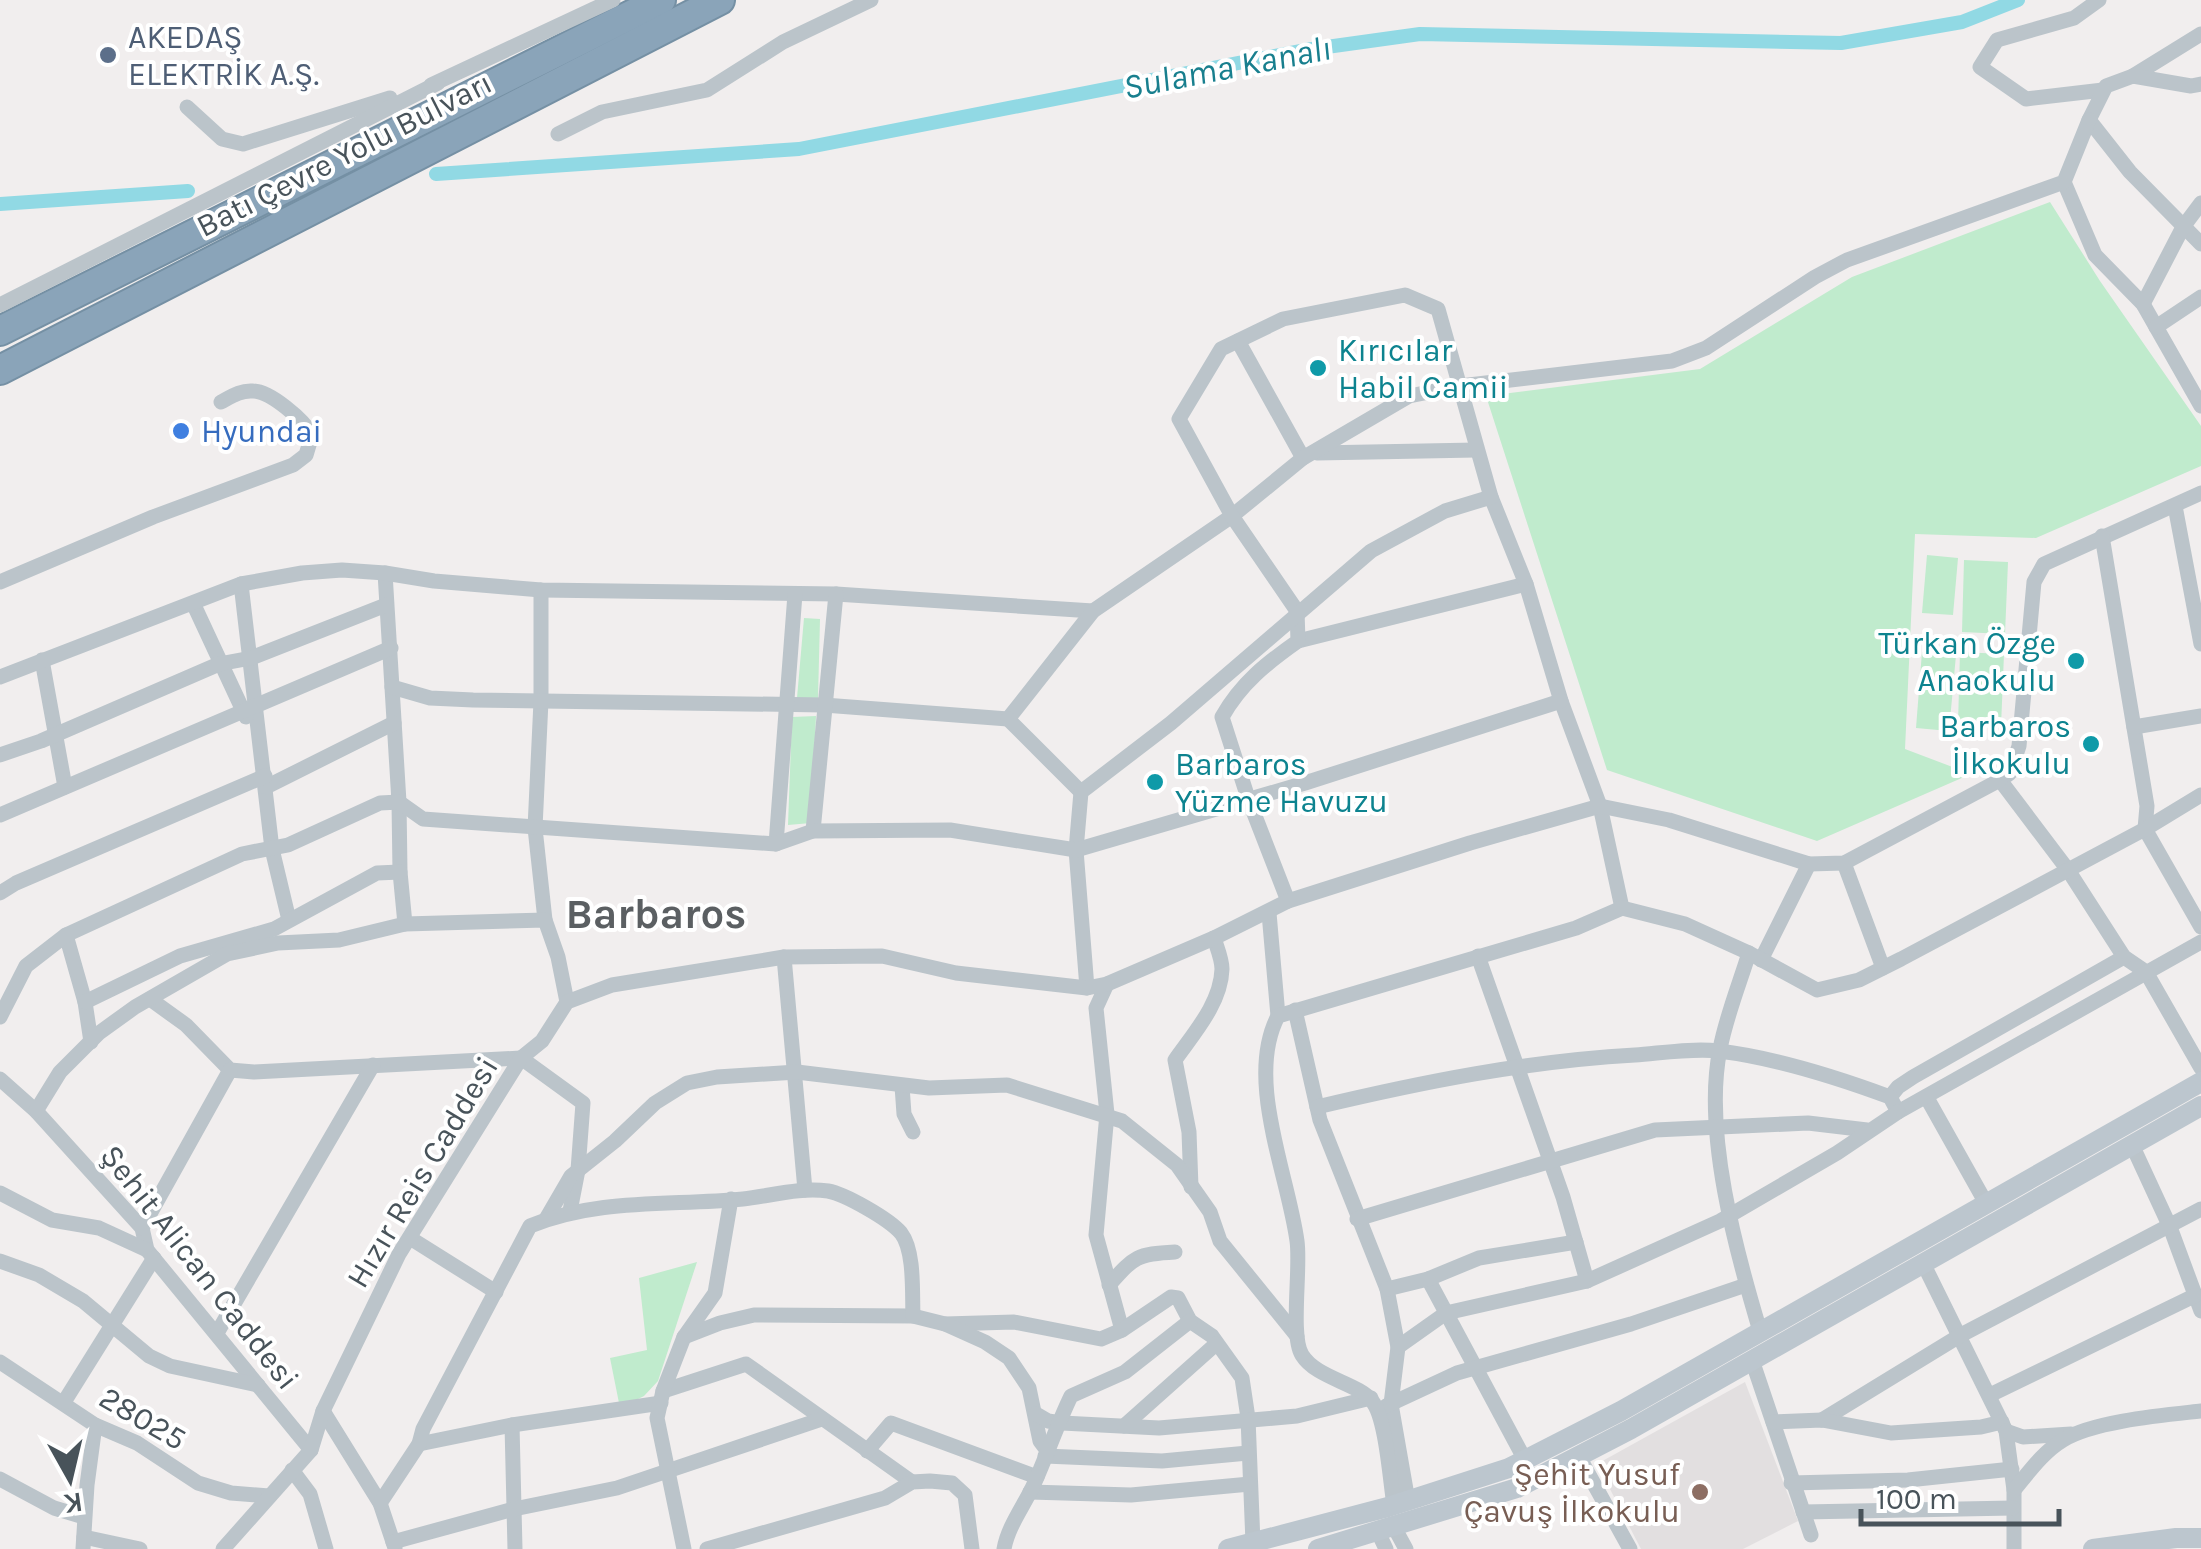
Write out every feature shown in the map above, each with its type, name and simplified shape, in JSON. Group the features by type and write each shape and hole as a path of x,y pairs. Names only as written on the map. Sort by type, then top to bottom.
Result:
{"highway":[{"name":"Batı Çevre Yolu Bulvarı","path":"0,331 654,0"},
{"name":"Batı Çevre Yolu Bulvarı","path":"0,370 720,0"}],"main road":[{"path":"1228,1549 1392,1523 1509,1468 1621,1411 2201,1082"},
{"path":"1318,1549 1392,1523 1517,1488 2201,1106"},
{"path":"2093,1549 2192,1542"}],"street":[{"path":"0,305 438,83 613,0"},
{"path":"558,134 602,112 707,90 783,42 870,0"},
{"path":"2100,0 2074,18 1997,40 1980,67 2026,99 2103,90"},
{"path":"2201,34 2132,76 2106,86 2064,182 2095,255 2143,304 2196,386 2201,406"},
{"path":"2132,76 2191,86 2201,84"},
{"path":"187,107 222,139 243,144 438,83"},
{"path":"2089,120 2130,172 2201,244"},
{"path":"1008,719 1093,611 1232,516 1308,456 1409,396 1460,386 1672,361 1706,348 1848,260 2064,182"},
{"path":"2143,304 2183,227 2201,203"},
{"path":"1298,641 1298,611 1232,516 1179,419 1221,349 1283,318 1404,295 1438,310 1491,497 1526,584 1561,701 1600,806 1622,908"},
{"path":"2156,327 2201,298"},
{"path":"1238,341 1308,456"},
{"path":"0,582 154,517 293,465 306,454 312,435 306,423 260,392 239,392 221,402"},
{"path":"1308,456 1476,450"},
{"path":"541,590 536,828 546,920 567,1002 612,985 784,956 882,956 956,973 1087,988 1107,984 1288,902 1600,806 1669,820 1808,864 1844,863 2010,773 2019,746 2034,582 2044,564 2201,493"},
{"path":"1080,792 1171,723 1370,551 1445,511 1491,497"},
{"path":"2175,506 2201,644"},
{"path":"2102,536 2147,806 2145,829 2201,927"},
{"path":"0,677 241,584 342,570 541,590 836,594 1093,611"},
{"path":"385,574 405,924"},
{"path":"241,584 251,658 249,708 265,782 280,931"},
{"path":"1288,902 1222,717 1232,700 1258,670 1298,641 1526,584"},
{"path":"776,844 795,594"},
{"path":"814,832 836,594"},
{"path":"194,603 219,664 249,708"},
{"path":"0,755 219,664 251,658 386,605"},
{"path":"0,815 391,648"},
{"path":"42,660 65,786"},
{"path":"392,687 430,698 824,705 1008,719 1080,792 1076,850 1087,988"},
{"path":"0,1017 26,966 66,935 242,854 272,849 380,804 399,802 423,820 776,844 814,832 950,830 1076,850 1561,701"},
{"path":"2134,727 2201,716"},
{"path":"0,893 16,883 265,782 394,723"},
{"path":"2000,780 2068,870 2124,958 2146,972 2201,1068"},
{"path":"1278,1016 1576,928 1622,908 1685,924 1817,990 1860,980 2145,829 2201,795"},
{"path":"1844,863 1883,968"},
{"path":"1760,1331 1730,1215 1715,1125 1719,1051 1755,957 1808,864"},
{"path":"36,1111 60,1072 91,1042 150,999 227,954 280,931 377,873 400,872"},
{"path":"1269,913 1278,1016 1268,1035 1265,1079 1298,1243 1296,1336 1303,1357 1338,1383 1380,1404"},
{"path":"85,1002 180,956 280,931 339,940 405,924 546,920"},
{"path":"66,935 85,1002 91,1042"},
{"path":"1191,1187 1189,1132 1176,1060 1206,1016 1218,989 1222,966 1214,938"},
{"path":"1398,1346 1446,1313 1587,1281 1730,1215 1837,1153 1894,1105 1926,1098 2201,942"},
{"path":"784,956 805,1190"},
{"path":"1478,956 1551,1163 1587,1281"},
{"path":"1894,1105 1898,1086 2124,958"},
{"path":"1107,984 1096,1008 1108,1114 1096,1235 1122,1330"},
{"path":"150,999 186,1025 230,1070 522,1058 583,1103 578,1170 570,1211"},
{"name":"Hızır Reis Caddesi","path":"222,1549 311,1450 323,1411 399,1254 522,1058 542,1040 567,1002"},
{"path":"1295,1010 1316,1107 1388,1289 1398,1346 1380,1404 1392,1523 1406,1549"},
{"path":"1316,1107 1425,1081 1570,1058 1719,1051 1806,1070 1894,1105"},
{"path":"217,1333 373,1065"},
{"path":"142,1228 230,1070"},
{"path":"546,1220 570,1176 655,1103 687,1083 796,1072 902,1086 1007,1085 1108,1114 1177,1166 1210,1212 1220,1240 1296,1336"},
{"name":"Şehit Alican Caddesi","path":"0,1079 36,1111 142,1228 150,1254 311,1450"},
{"path":"902,1086 904,1114 913,1132"},
{"path":"1926,1098 1986,1205"},
{"path":"1358,1219 1655,1130 1808,1123 1867,1130"},
{"path":"2133,1147 2170,1226 2201,1311"},
{"path":"380,1503 419,1444 530,1226 570,1211 805,1190 846,1196 902,1234 912,1267 913,1316"},
{"path":"0,1193 52,1220 99,1228 150,1254 64,1402"},
{"path":"684,1549 657,1418 684,1337 716,1292 731,1199"},
{"path":"1822,1420 1960,1335 2201,1209"},
{"path":"410,1238 496,1292"},
{"path":"1388,1289 1428,1279 1479,1258 1576,1242"},
{"path":"1109,1285 1132,1259 1175,1252"},
{"path":"0,1260 39,1275 83,1301 149,1356 170,1366 258,1385"},
{"path":"1923,1263 2004,1426 2014,1490 2014,1549"},
{"path":"1428,1279 1525,1460"},
{"path":"1036,1414 1048,1421 1159,1428 1298,1416 1380,1404 1458,1373 1631,1324 1746,1286"},
{"path":"1990,1394 2196,1294"},
{"path":"945,1324 1014,1322 1101,1339 1172,1297 1178,1298 1190,1321 1212,1336 1242,1378 1248,1418 1253,1543"},
{"path":"684,1337 754,1315 913,1316 945,1324 1009,1358 1030,1388 1045,1453"},
{"path":"1004,1549 1007,1534 1034,1484 1071,1396 1125,1372 1190,1321"},
{"path":"1124,1426 1216,1344"},
{"path":"1752,1360 1810,1535"},
{"name":"28025","path":"0,1362 94,1425 137,1442 198,1483 231,1493 269,1496"},
{"path":"419,1444 662,1396 746,1364 912,1482"},
{"path":"323,1411 380,1503 394,1545 514,1509 617,1488 822,1419"},
{"path":"1772,1422 1822,1420 1890,1433 2004,1426 2023,1437 2036,1438 2201,1411"},
{"path":"868,1451 892,1423 1034,1484 1145,1494 1250,1484"},
{"path":"512,1424 515,1549"},
{"path":"94,1425 84,1543 140,1549"},
{"path":"2014,1490 2040,1458 2079,1433"},
{"path":"1045,1453 1162,1461 1248,1454"},
{"path":"1578,1456 1630,1549"},
{"path":"1791,1483 1908,1480 2012,1469"},
{"path":"292,1470 310,1494 326,1549"},
{"path":"0,1479 54,1508 84,1517"},
{"path":"707,1549 885,1498 912,1482 952,1483 965,1495 972,1549"},
{"path":"1803,1512 2012,1508"},
{"path":"239,1532 244,1549"}],"shaded area":[{"name":"Şehit Yusuf Çavuş İlkokulu","path":"1745,1382 1798,1521 1743,1549 1641,1549 1597,1464"}],"green space":[{"path":"2050,202 2201,426 2201,466 2036,538 1915,534 1905,749 1971,774 1817,841 1607,770 1486,396 1700,369 1852,277"},
{"path":"1927,555 1958,558 1953,615 1922,613"},
{"path":"1964,560 2008,562 2005,634 1962,632"},
{"path":"804,618 820,619 818,698 797,698"},
{"path":"1922,652 1956,655 1949,731 1916,728"},
{"path":"1960,652 2004,654 2001,726 1958,724"},
{"path":"816,716 811,823 788,825 792,717"},
{"path":"697,1262 658,1381 644,1396 620,1408 610,1358 647,1350 639,1278"}],"waterway":[{"name":"Sulama Kanalı","path":"436,174 799,149 1305,50 1420,34 1841,43 1962,22 2018,0"},
{"name":"Sulama Kanalı","path":"0,204 188,191"}],"place":[{"name":"AKEDAŞ ELEKTRİK A.Ş.","path":"108,55"},
{"name":"Kırıcılar Habil Camii","path":"1318,368"},
{"name":"Hyundai","path":"181,431"},
{"name":"Türkan Özge Anaokulu","path":"2076,661"},
{"name":"Barbaros İlkokulu","path":"2091,744"},
{"name":"Barbaros Yüzme Havuzu","path":"1155,782"},
{"name":"Şehit Yusuf Çavuş İlkokulu","path":"1700,1492"}],"district":[{"name":"Barbaros","path":"656,913"}]}
